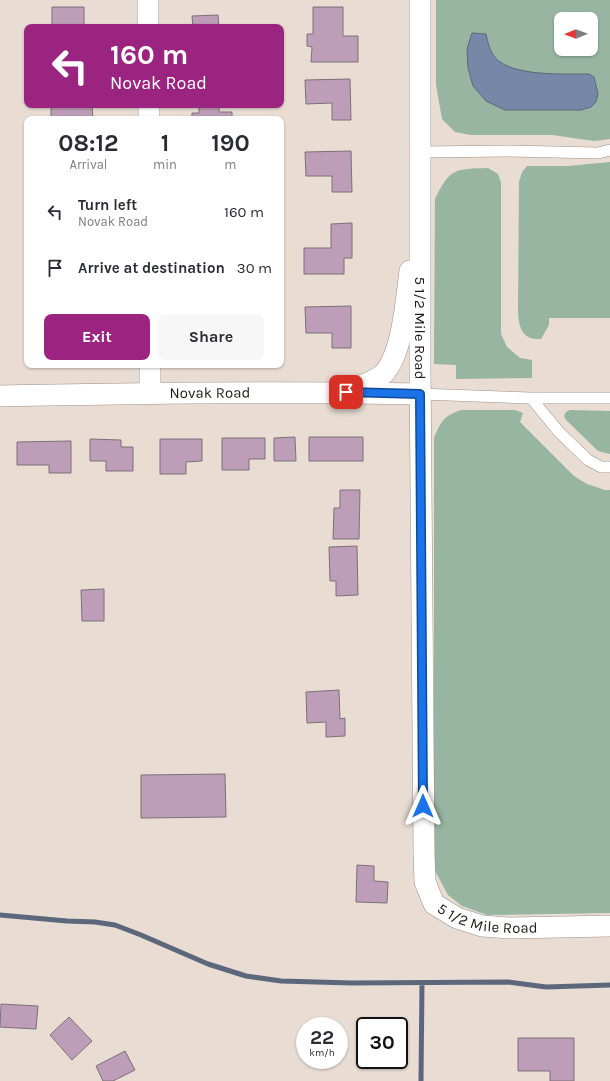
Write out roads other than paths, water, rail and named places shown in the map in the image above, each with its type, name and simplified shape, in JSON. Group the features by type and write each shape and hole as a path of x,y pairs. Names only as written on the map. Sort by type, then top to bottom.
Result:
{"street":[{"path":"148,0 148,24"},
{"name":"5 1/2 Mile Road","path":"420,0 420,394 425,882 434,904 457,918 482,926 511,928 610,926"},
{"path":"346,392 382,375 393,360 400,340 421,205"},
{"path":"150,368 150,393"},
{"name":"Novak Road","path":"0,396 150,393 346,392 420,394"}],"lane":[{"path":"421,152 516,151 598,153 610,150"},
{"path":"420,394 530,398 610,398"},
{"path":"530,398 559,432 588,460 601,467 610,467"}],"water":[{"path":"472,33 486,34 489,46 494,56 500,62 509,67 530,72 589,74 594,77 598,94 596,102 591,107 581,110 505,110 486,101 473,86 468,68 467,49"}],"waterway":[{"path":"0,915 95,922 115,925 208,964 246,976 281,981 352,983 508,982 546,987 610,985"},
{"path":"421,1081 422,983"}]}
